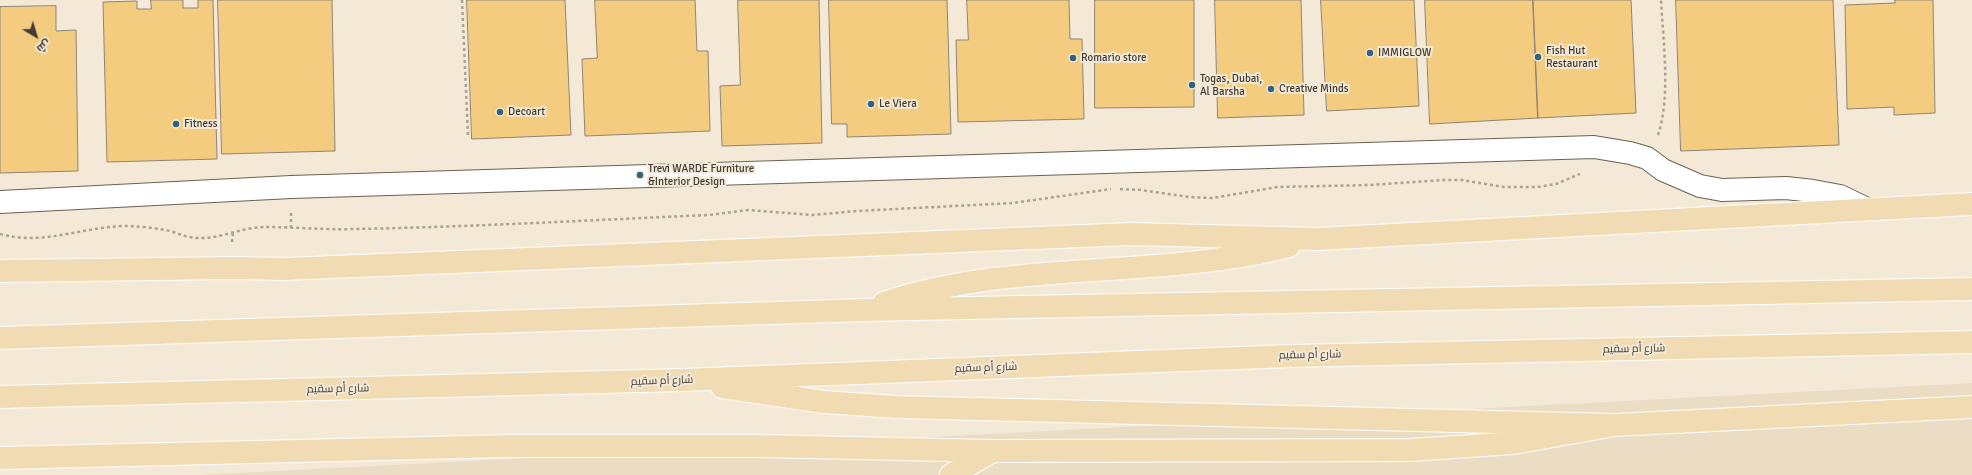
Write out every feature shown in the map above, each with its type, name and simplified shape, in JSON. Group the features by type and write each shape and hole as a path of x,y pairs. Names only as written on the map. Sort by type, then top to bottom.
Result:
{"main road":[{"path":"0,271 234,268 285,269 1131,234 1318,239 1972,204"},
{"path":"864,310 907,296 957,284 994,278 1191,264 1248,255 1318,239"},
{"path":"0,338 864,310 1972,289"},
{"name":"شارع أم سقيم","path":"0,397 683,380 1289,356 1972,342"},
{"path":"683,380 754,393 824,402 896,407 1615,425 1972,407"},
{"path":"1904,410 1972,420"},
{"path":"0,458 509,446 758,446 993,451 1418,450 1514,443 1615,425"},
{"path":"950,475 993,451"}],"street":[{"path":"0,202 299,186 1594,146 1647,158 1663,170 1700,186 1722,190 1786,188 1813,191 1840,196 1867,209"}],"path":[{"path":"462,0 468,136"},
{"path":"1647,158 1652,151 1662,123 1664,104 1661,0"},
{"path":"0,234 22,238 54,237 96,228 124,226 148,227 199,238 213,237 233,231 262,227 353,229 709,215 748,210 812,216 865,210 1013,203 1115,189 1141,190 1189,197 1212,198 1277,187 1370,185 1443,180 1469,181 1520,188 1556,184 1585,173"},
{"path":"232,247 233,231"}],"shaded area":[{"path":"1972,383 1972,475 200,475"}],"building":[{"path":"151,0 183,0 183,8 198,8 198,0 213,0 217,159 107,162 103,2 137,1 137,9 151,9"},
{"path":"218,0 332,0 335,151 222,154"},
{"path":"467,0 565,0 571,135 472,139"},
{"path":"595,0 695,0 697,51 708,51 710,131 585,136 582,59 597,58"},
{"path":"738,0 819,0 822,143 722,146 720,86 740,85"},
{"path":"829,0 947,0 951,134 847,137 847,124 832,124"},
{"path":"967,0 1069,0 1070,39 1082,39 1084,119 958,122 956,40 968,40"},
{"path":"1095,0 1194,0 1194,107 1095,108"},
{"path":"1215,0 1301,0 1304,115 1218,118"},
{"name":"IMMIGLOW","path":"1321,0 1414,0 1419,106 1327,111"},
{"path":"1425,0 1533,0 1538,118 1430,124"},
{"path":"1533,0 1631,0 1636,113 1538,118"},
{"path":"1676,0 1833,0 1839,145 1681,151"},
{"path":"1895,0 1933,0 1935,113 1894,115 1894,107 1847,109 1845,5 1895,3"},
{"path":"56,6 56,31 76,30 78,171 0,173 0,7"}],"place":[{"name":"IMMIGLOW","path":"1370,53"},
{"name":"Fish Hut Restaurant","path":"1538,57"},
{"name":"Romario store","path":"1073,58"},
{"name":"Togas, Dubai, Al Barsha","path":"1192,85"},
{"name":"Creative Minds","path":"1271,89"},
{"name":"Le Viera","path":"871,104"},
{"name":"Decoart","path":"500,112"},
{"name":"Fitness","path":"176,124"},
{"name":"Trevi WARDE Furniture &Interior Design","path":"640,175"}]}
